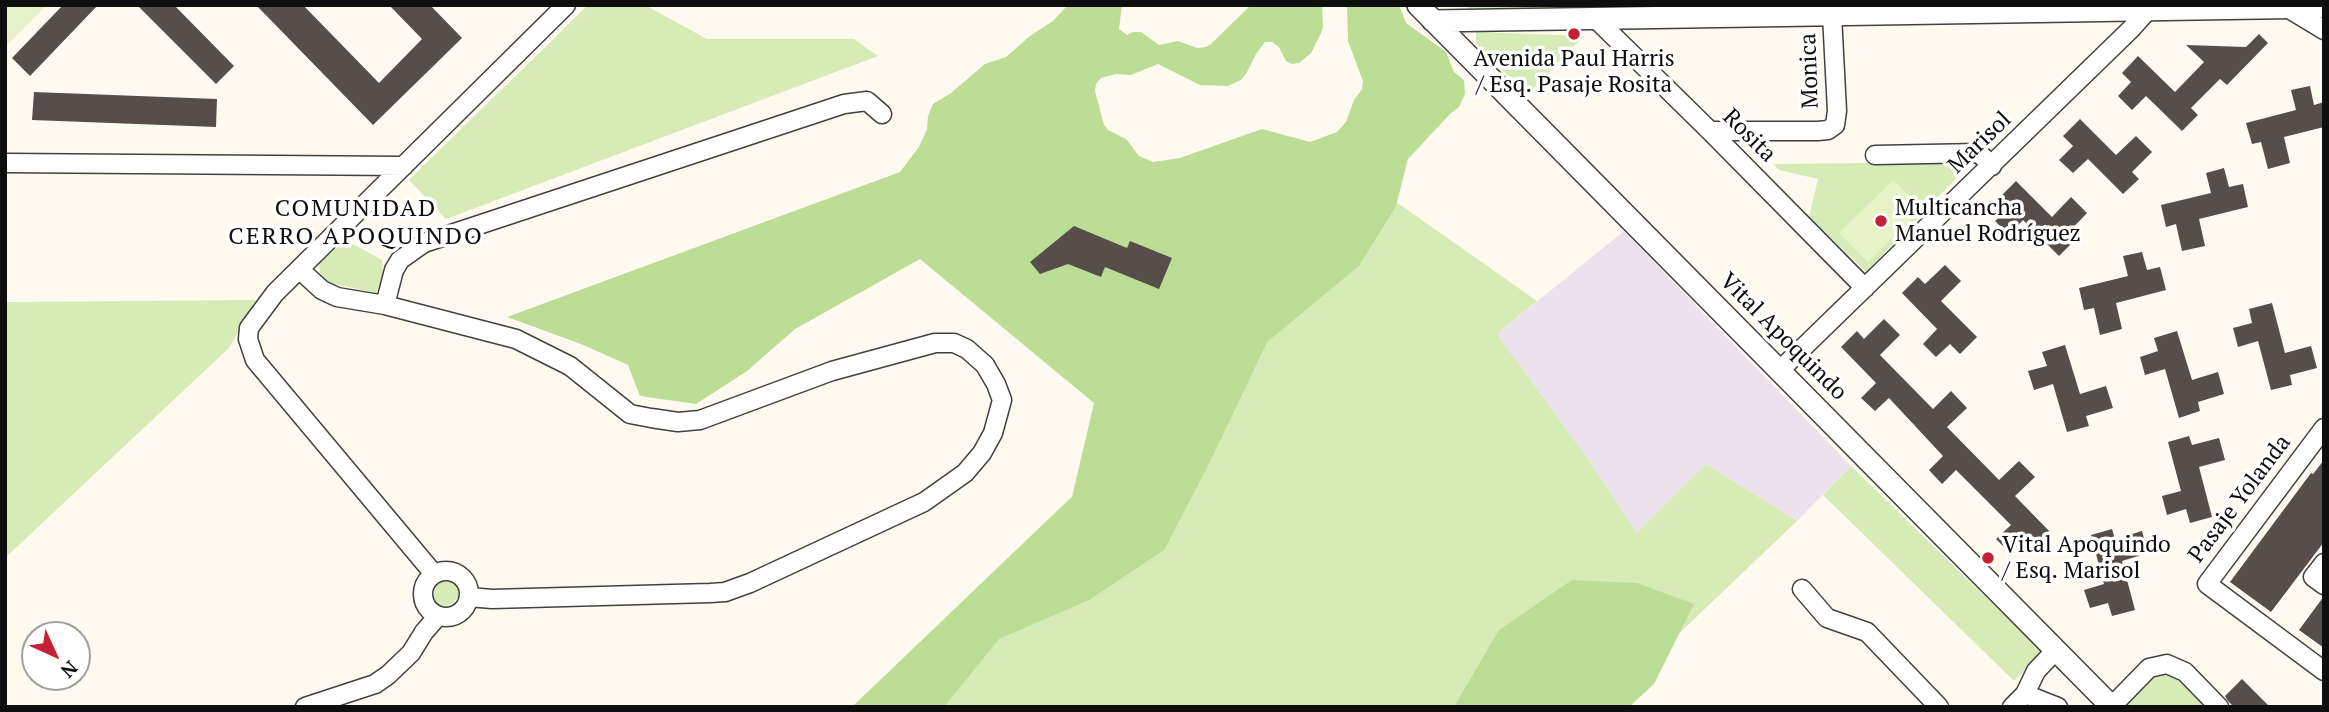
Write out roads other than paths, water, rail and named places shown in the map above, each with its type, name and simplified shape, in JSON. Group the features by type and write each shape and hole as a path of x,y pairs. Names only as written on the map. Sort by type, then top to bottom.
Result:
{"street":[{"path":"433,574 261,369 251,352 248,328 266,303 566,5"},
{"name":"Vital Apoquindo","path":"1418,5 2112,707"},
{"path":"2286,7 2324,30"},
{"path":"1433,21 2324,7"},
{"name":"Marisol","path":"1779,370 1992,166 2148,8"},
{"name":"Monica","path":"1710,131 1818,131 1828,130 1835,125 1837,111 1832,15"},
{"name":"Rosita","path":"1597,20 1865,288"},
{"path":"385,305 394,270 400,260 424,243 844,104 867,101 882,114"},
{"path":"1875,155 1979,153 1992,166"},
{"path":"5,163 404,166"},
{"path":"299,270 322,290 337,297 385,305 526,344 570,366 630,414 651,418 678,422 700,420 832,371 935,343 954,344 967,349 985,365 996,384 1002,400 993,433 982,453 965,473 924,502 750,583 725,592 710,593 492,600 469,597"},
{"name":"Pasaje Yolanda","path":"2324,428 2207,584 2324,671"},
{"path":"2324,563 2313,577 2324,585"},
{"path":"449,570 457,572 467,583 469,597 466,607 446,617 431,612 422,597 426,580 433,574 449,570"},
{"path":"1802,589 1827,618 1867,632 1939,707"},
{"path":"305,707 375,684 411,653 438,616"},
{"path":"2012,707 2025,694 2036,671 2056,650"},
{"path":"2112,707 2149,668 2167,664 2185,672 2219,707"},
{"path":"2025,694 2047,700 2058,707"}],"place":[{"name":"Avenida Paul Harris / Esq. Pasaje Rosita","path":"1574,34"},
{"name":"Multicancha Manuel Rodríguez","path":"1881,221"},
{"name":"Vital Apoquindo / Esq. Marisol","path":"1988,558"}],"district":[{"name":"COMUNIDAD CERRO APOQUINDO","path":"356,223"}]}
